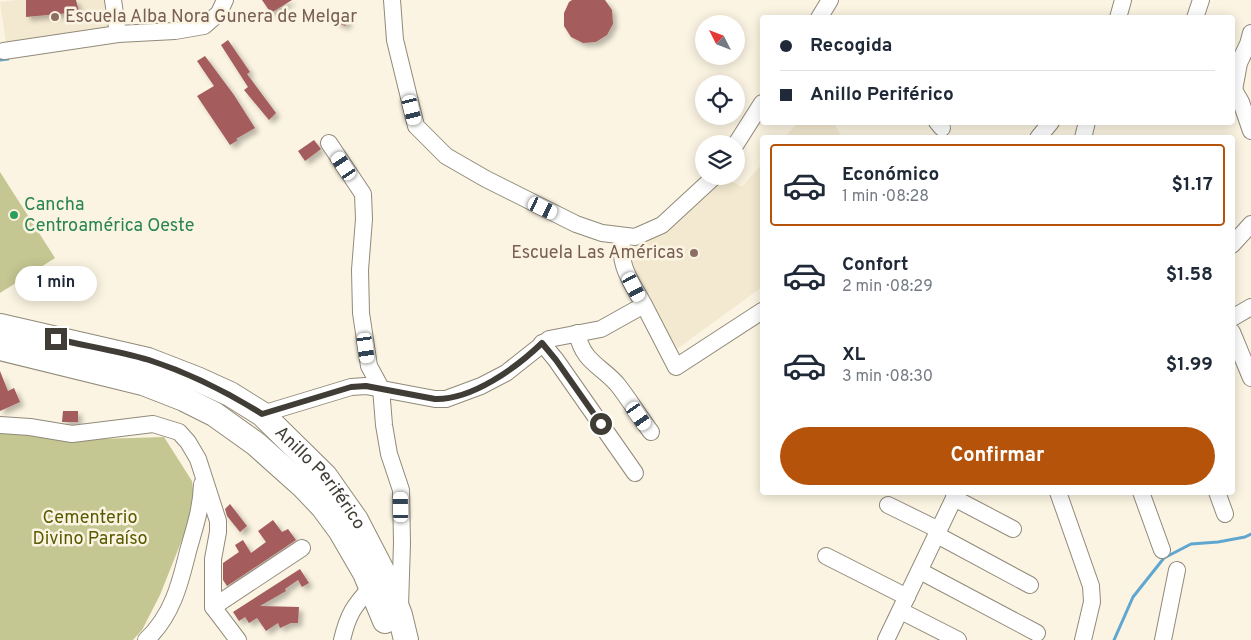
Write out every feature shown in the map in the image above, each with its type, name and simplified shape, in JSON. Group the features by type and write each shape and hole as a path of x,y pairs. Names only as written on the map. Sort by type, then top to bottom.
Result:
{"highway":[{"name":"Anillo Periférico","path":"0,326 148,360 230,394 262,414 324,476 356,520 385,576 400,616 406,640"},
{"name":"Anillo Periférico","path":"0,348 143,383 184,399 214,414 256,444 323,507 340,530 372,587 385,622 389,640"}],"street":[{"path":"113,0 118,34"},
{"path":"4,51 118,34 204,26 219,13 225,0"},
{"path":"392,0 395,40 416,126 446,156 486,180 576,224 602,233 623,236 635,236 662,225 705,185"},
{"path":"1119,15 1123,0"},
{"path":"1196,15 1201,0"},
{"path":"1235,81 1239,63 1251,33"},
{"path":"1235,93 1241,102 1251,132"},
{"path":"742,135 760,107"},
{"path":"1041,135 1049,125"},
{"path":"329,143 363,194 364,219 360,270 361,313 369,366 381,388 388,454 401,490 400,616"},
{"path":"1235,242 1251,224"},
{"path":"623,236 621,244 622,264 676,367 760,312"},
{"path":"262,414 351,387 381,388 446,400 481,386 506,372 526,359 542,343 549,339 600,329 644,305"},
{"path":"1235,316 1251,307"},
{"path":"577,333 579,342 590,360 616,383 650,432"},
{"path":"1235,339 1251,378"},
{"path":"542,343 635,473"},
{"path":"0,425 30,427 72,434 153,424 179,432 188,442 198,459 218,521 213,559 212,607 238,640"},
{"path":"146,640 155,632 177,594 198,520 202,474"},
{"path":"886,640 956,495 1014,529"},
{"path":"1059,495 1091,586 1092,602 1082,640"},
{"path":"1142,495 1162,550"},
{"path":"1218,495 1225,514"},
{"path":"888,505 1030,585"},
{"path":"212,607 302,548"},
{"path":"826,556 958,640"},
{"path":"1163,640 1177,570"},
{"path":"920,571 1037,633"},
{"path":"342,640 346,620 358,602 372,587"}],"shaded area":[{"name":"Escuela Alba Nora Gunera de Melgar","path":"17,0 106,0 110,29 6,44 0,2"},
{"path":"796,125 835,125 841,135 787,135"},
{"name":"Escuela Las Américas","path":"760,166 760,288 674,351 625,264 625,241 709,185 739,185 742,187 745,185"}],"green space":[{"name":"Cancha Centroamérica Oeste","path":"0,172 55,258 0,293"},
{"name":"Cementerio Divino Paraíso","path":"0,432 69,440 164,437 192,481 195,507 160,595 142,630 133,640 0,640"}],"building":[{"path":"26,0 76,0 79,12 26,17"},
{"path":"262,0 292,0 271,13"},
{"path":"572,0 605,0 612,10 613,24 607,35 596,42 583,43 571,37 564,26 564,13 569,2"},
{"path":"332,11 349,19 345,26 328,18"},
{"path":"228,40 250,72 247,74 276,113 269,120 244,90 248,87 221,45"},
{"path":"205,56 234,95 255,128 236,139 238,140 230,145 197,96 214,86 197,61"},
{"path":"314,140 321,149 305,161 298,151"},
{"path":"0,371 8,391 14,388 20,402 0,411"},
{"path":"63,411 78,411 78,422 62,422"},
{"path":"230,504 247,526 240,532 227,516 225,509"},
{"path":"273,520 282,532 288,529 296,540 227,586 223,580 223,563 239,552 235,545 243,540 251,553 266,542 258,531"},
{"path":"300,569 309,583 302,587 298,580 285,589 286,591 260,606 299,607 298,623 291,623 280,628 278,623 266,631 257,618 249,623 245,617 239,621 233,612"}],"waterway":[{"path":"0,60 8,59"},
{"path":"1114,640 1133,597 1164,558 1191,544 1218,542 1245,537 1251,534"}],"place":[{"name":"Escuela Alba Nora Gunera de Melgar","path":"55,17"},
{"name":"Cancha Centroamérica Oeste","path":"14,215"},
{"name":"Escuela Las Américas","path":"694,253"}],"route":[{"path":"56,339 148,360 230,394 262,414 351,387 381,388 446,400 481,386 506,372 526,359 542,343 601,424"}]}
